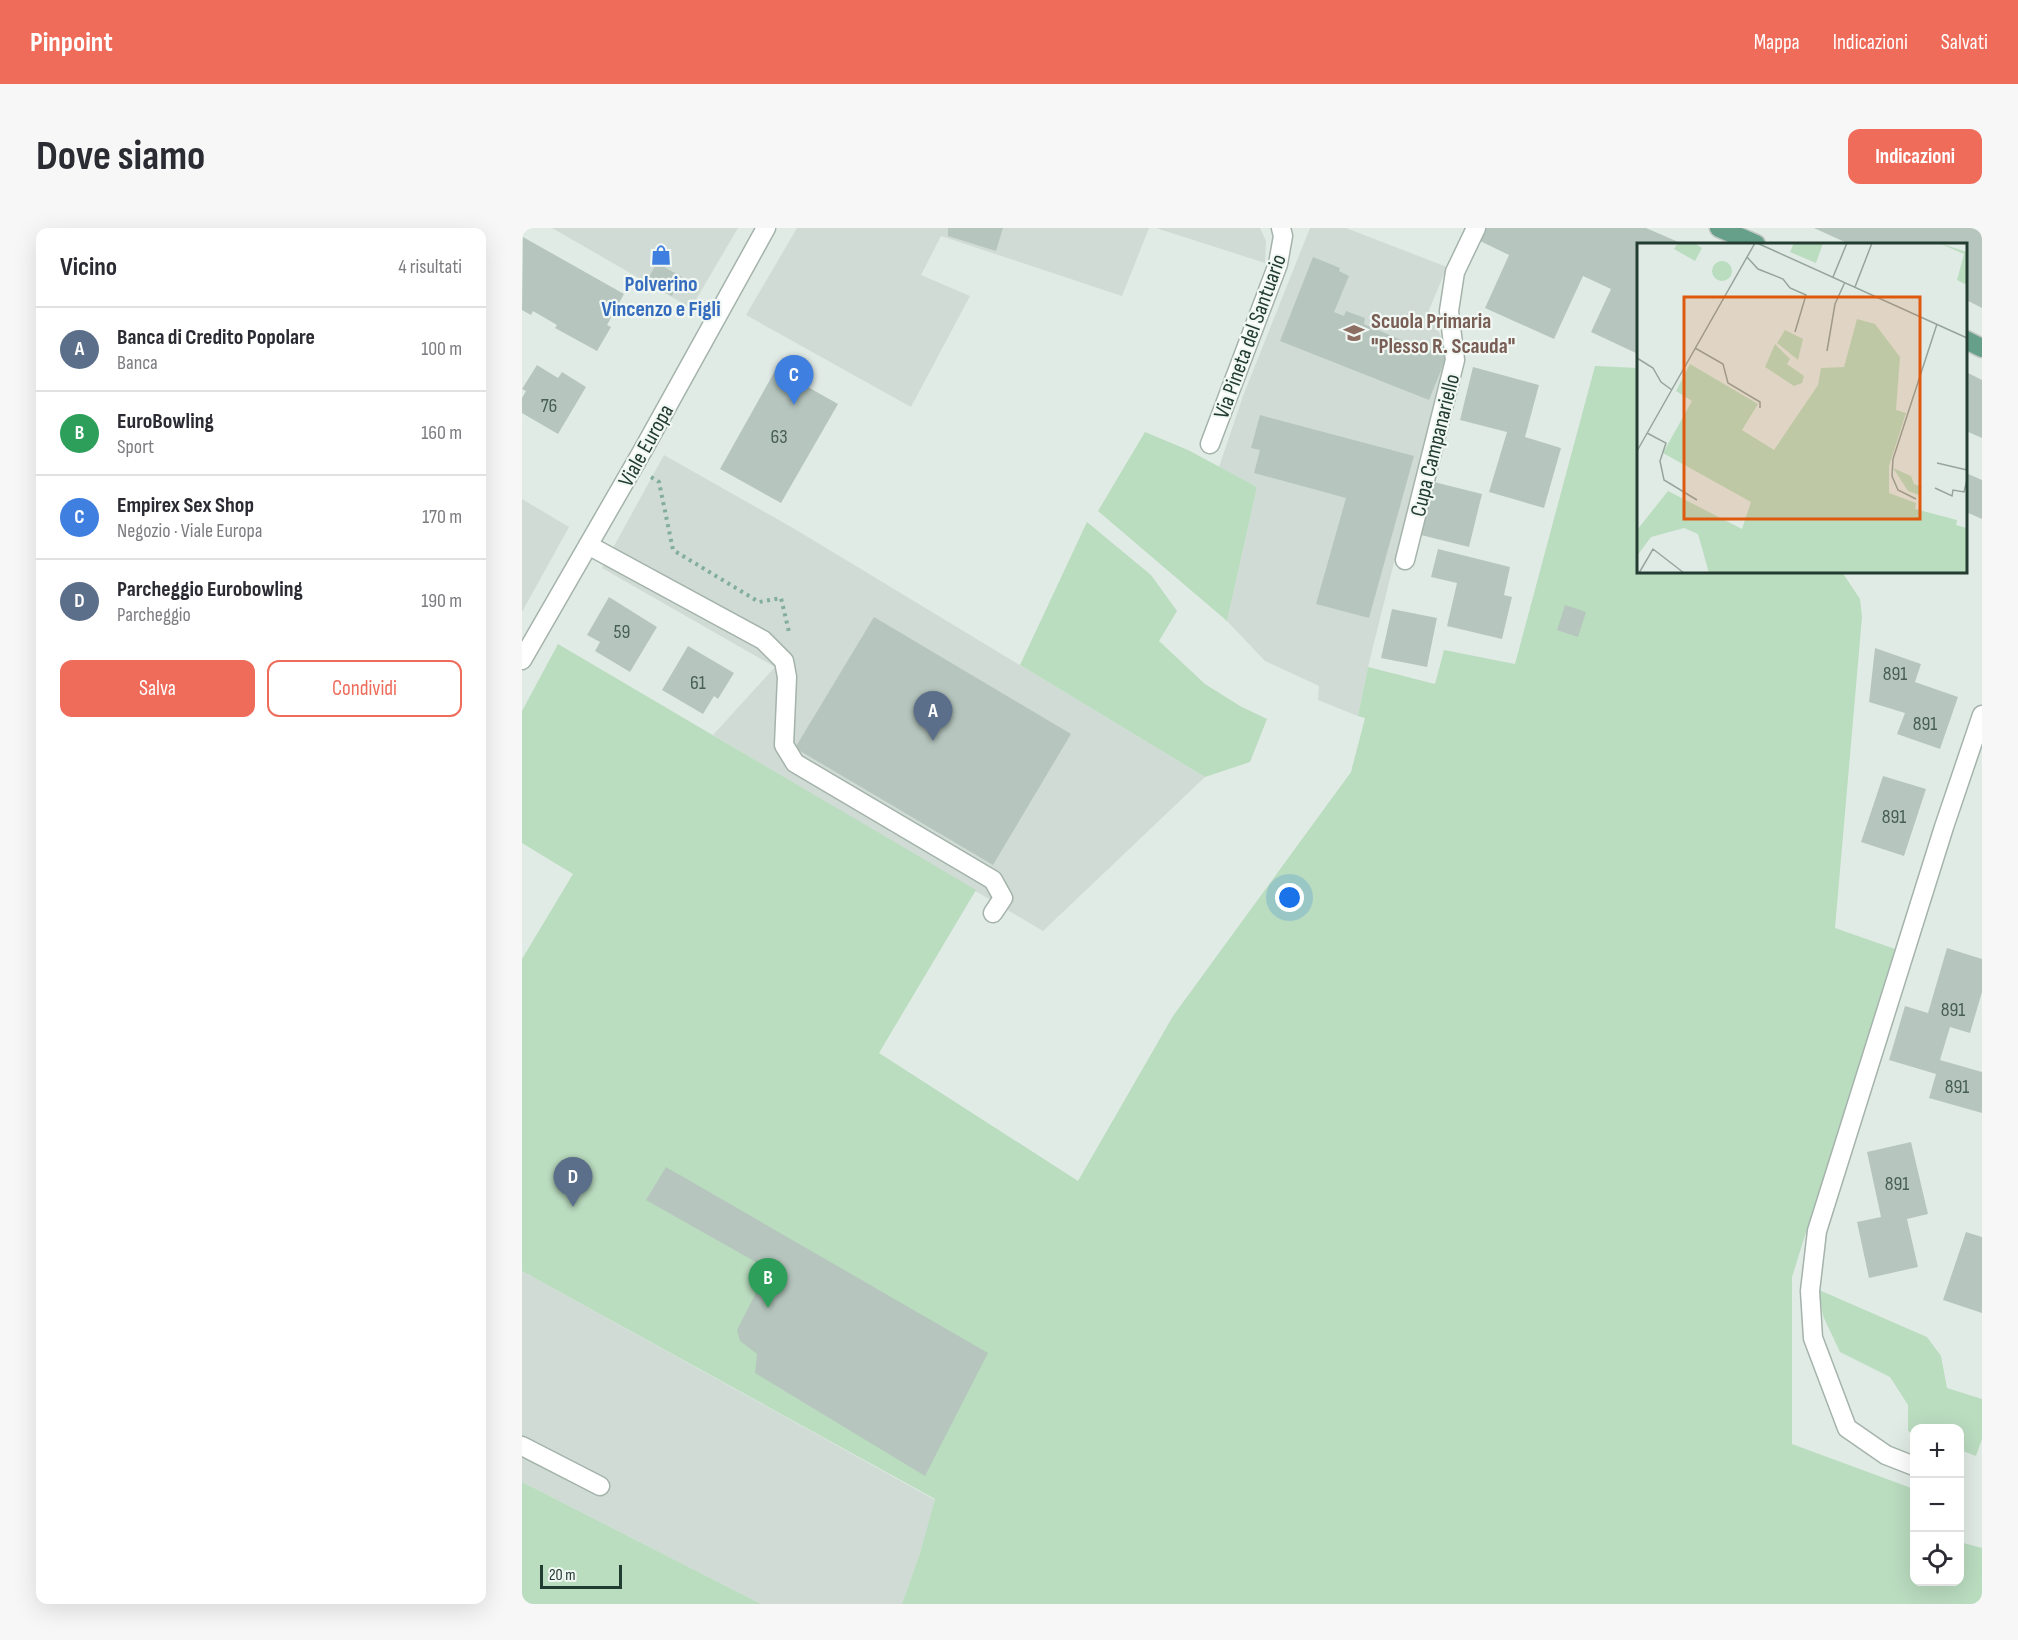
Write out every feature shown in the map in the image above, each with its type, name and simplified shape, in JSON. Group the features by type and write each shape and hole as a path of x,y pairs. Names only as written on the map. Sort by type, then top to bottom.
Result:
{"main road":[{"path":"1719,228 1754,243"},
{"path":"1967,341 1982,348"}],"street":[{"name":"Viale Europa","path":"522,660 766,228"},
{"name":"Via Pineta del Santuario","path":"1210,444 1278,264 1283,236 1281,228"},
{"name":"Cupa Campanariello","path":"1405,560 1455,360 1449,311 1455,272 1476,228"},
{"path":"588,545 763,640 784,661 786,677 784,745 795,763 993,880 1003,897 993,914"},
{"path":"1910,1464 1886,1455 1847,1428 1813,1338 1810,1291 1817,1231 1982,715"},
{"path":"522,1446 600,1486"}],"path":[{"path":"650,477 659,482 673,550 759,602 781,598 789,632"}],"shaded area":[{"name":"Polverino Vincenzo e Figli","path":"552,228 738,228 691,308"},
{"path":"797,228 1149,228 1122,296 941,236 921,275 970,296 911,407 746,315"},
{"path":"1156,228 1260,228 1266,241 1265,263"},
{"path":"1310,228 1346,228 1447,267 1429,310 1450,356 1423,446 1358,716 1318,700 1319,686 1265,661 1227,621 1257,487 1219,467 1243,396"},
{"path":"664,455 793,528 1205,777 1043,931 713,735 775,667 602,568"},
{"path":"522,499 569,527 522,612"},
{"path":"522,1271 935,1500 902,1604 761,1604 522,1482"}],"green space":[{"path":"1595,366 1637,368 1637,573 1843,573 1860,599 1862,617 1835,928 1895,949 1792,1277 1792,1444 1910,1488 1910,1586 1964,1586 1964,1543 1982,1548 1982,1604 902,1604 920,1553 935,1499 522,1271 522,959 573,874 522,843 522,711 558,644 976,890 879,1053 1078,1181 1173,1016 1351,772 1365,718 1358,716 1368,667 1435,684 1444,650 1515,664"},
{"path":"1145,432 1188,450 1257,487 1227,621 1098,511"},
{"path":"1087,522 1151,575 1177,611 1159,641 1205,684 1240,706 1267,719 1250,762 1205,777 1020,665"},
{"path":"1819,1290 1927,1337 1941,1356 1947,1388 1982,1399 1982,1439 1976,1456 1964,1452 1964,1424 1910,1424 1910,1432 1908,1431 1908,1405 1890,1377 1840,1352 1823,1316"},
{"path":"522,1482 761,1604 522,1604"}],"building":[{"path":"948,228 1003,228 996,251 948,236"},
{"path":"1484,228 1646,228 1681,243 1637,243 1637,354 1591,332 1611,289 1583,276 1554,339 1485,308 1509,255 1478,240"},
{"path":"1814,228 1982,228 1982,308 1967,300 1967,243 1847,243"},
{"path":"523,237 624,294 607,325 611,327 597,351 555,328 557,325 533,311 531,315 522,310"},
{"path":"1313,257 1340,268 1339,271 1349,276 1334,312 1344,316 1346,311 1365,318 1364,324 1427,351 1442,346 1446,358 1429,400 1280,341"},
{"path":"657,263 682,277 672,296 646,282"},
{"path":"537,365 558,378 562,372 586,387 558,434 522,413 522,398 526,391 522,389"},
{"path":"1473,367 1539,385 1525,437 1561,448 1544,508 1489,492 1507,432 1460,420"},
{"path":"776,369 838,404 781,503 720,469"},
{"path":"1967,372 1982,380 1982,438 1967,431"},
{"path":"1260,415 1414,456 1369,618 1316,604 1346,498 1254,473 1260,450 1251,448"},
{"path":"1967,473 1982,480 1982,519 1967,512"},
{"path":"1434,482 1482,494 1469,547 1421,535"},
{"path":"1438,549 1510,567 1504,595 1512,597 1502,639 1447,626 1457,583 1431,577"},
{"path":"609,597 657,627 630,672 595,651 600,642 587,635"},
{"path":"1565,605 1586,612 1578,637 1557,630"},
{"path":"1392,609 1437,618 1427,667 1381,658"},
{"path":"874,617 1071,734 993,865 795,748"},
{"path":"688,646 734,673 718,699 714,696 703,714 662,690"},
{"path":"1875,648 1921,664 1915,682 1958,697 1940,749 1897,734 1905,713 1869,702"},
{"path":"1883,776 1926,789 1904,856 1861,842"},
{"path":"1947,948 1982,959 1982,992 1970,1033 1950,1027 1940,1060 1982,1072 1982,1113 1929,1098 1936,1074 1889,1060 1905,1006 1928,1013"},
{"path":"1911,1142 1928,1214 1907,1219 1918,1267 1869,1278 1857,1222 1881,1217 1867,1152"},
{"path":"666,1167 988,1353 925,1476 755,1373 757,1354 740,1341 737,1330 768,1269 646,1200"},
{"path":"1966,1232 1982,1237 1982,1313 1943,1300"}],"place":[{"name":"Polverino Vincenzo e Figli","path":"661,255"},
{"name":"Scuola Primaria \"Plesso R. Scauda\"","path":"1354,333"},
{"name":"Empirex Sex Shop","path":"794,405"},
{"name":"Banca di Credito Popolare","path":"933,741"},
{"name":"Parcheggio Eurobowling","path":"573,1207"},
{"name":"EuroBowling","path":"768,1308"}]}
